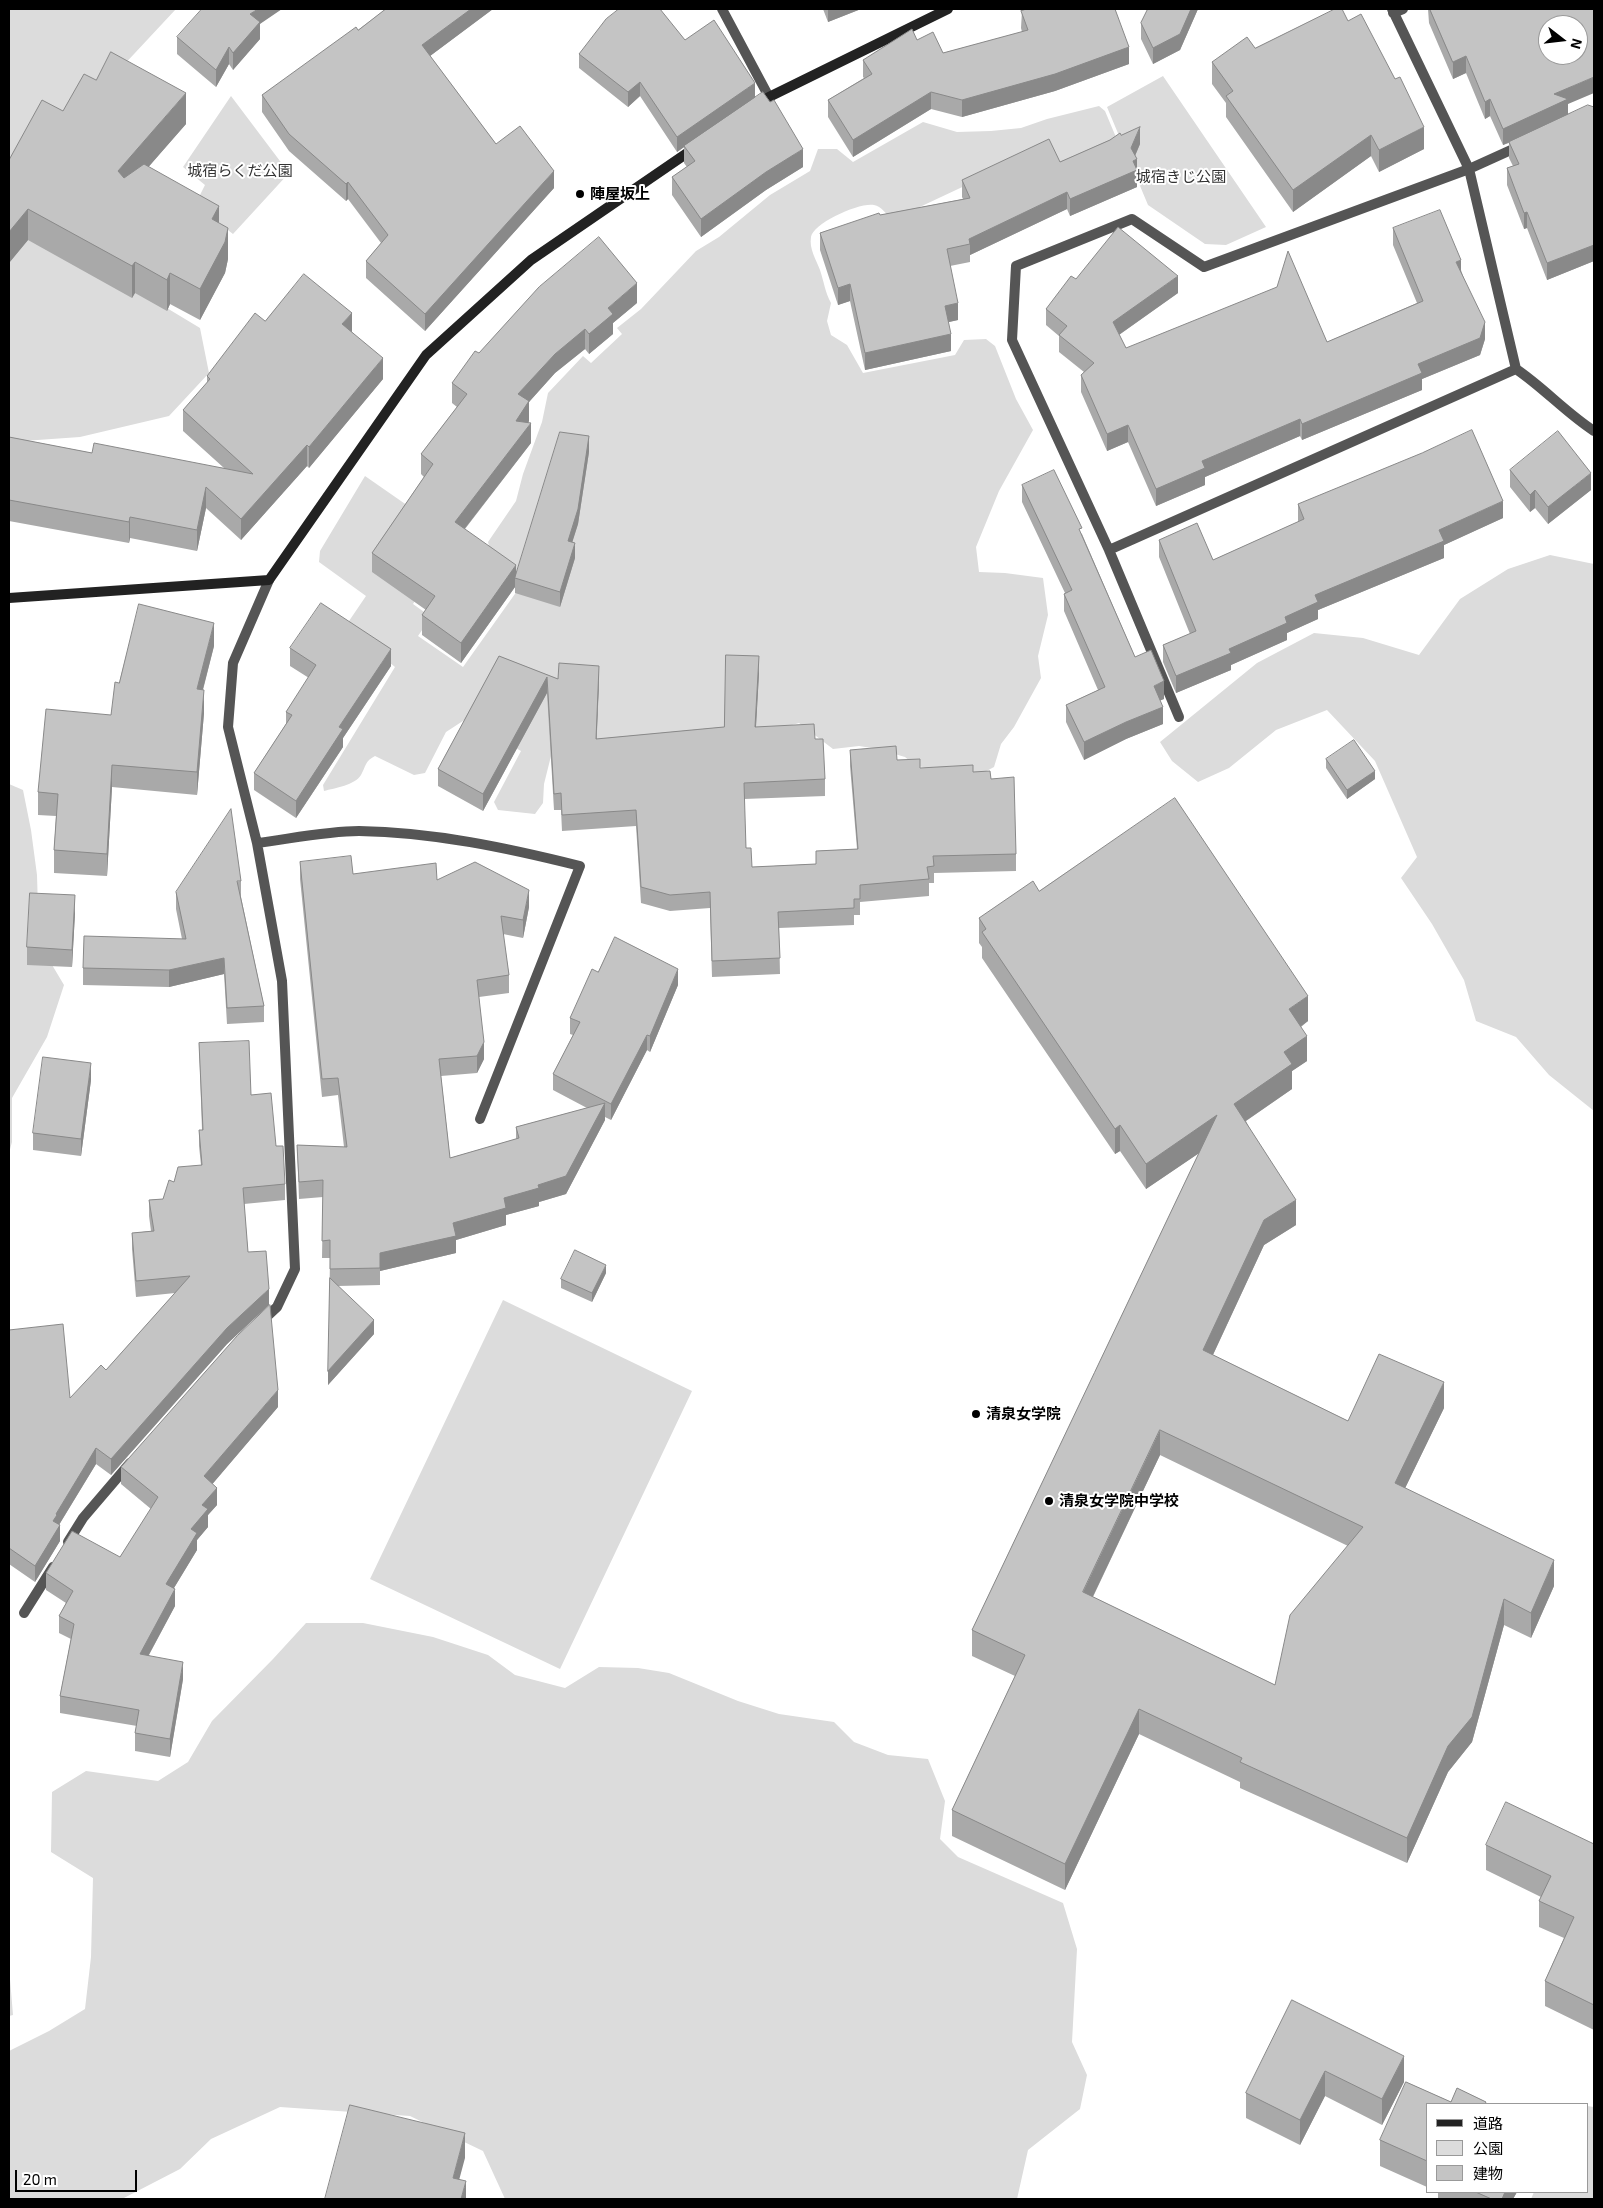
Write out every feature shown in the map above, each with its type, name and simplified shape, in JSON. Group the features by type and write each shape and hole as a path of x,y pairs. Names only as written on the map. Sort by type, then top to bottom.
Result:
{"street":[{"path":"722,9 768,97"},
{"path":"752,109 768,97 948,9"},
{"path":"1396,10 1469,169 1516,369 1537,383 1569,415 1594,431"},
{"path":"1179,718 1109,550 1012,340 1016,266 1132,219 1204,267 1469,169 1532,140"},
{"path":"252,1330 277,1306 295,1269 282,981 257,843 228,727 233,663 269,580 426,355 530,260 703,142"},
{"path":"1109,550 1516,369"},
{"path":"9,598 269,580"},
{"path":"257,843 367,832 434,837 533,854 580,866 480,1119"},
{"path":"24,1613 83,1518 139,1453"}],"green space":[{"path":"9,9 176,9 9,188"},
{"name":"城宿きじ公園","path":"1163,76 1266,227 1226,245 1205,244 1148,205 1107,107"},
{"name":"城宿らくだ公園","path":"231,96 289,173 233,234 195,205 205,185 183,167"},
{"path":"1099,106 1105,111 1118,142 1082,165 973,182 892,220 877,206 867,205 859,207 828,220 814,231 811,237 812,250 831,303 827,321 831,335 847,345 863,373 955,355 964,340 986,339 995,346 1016,399 1033,430 999,491 976,547 979,572 1043,578 1048,615 1038,656 1041,678 1014,727 1001,744 994,767 979,775 916,766 905,757 878,749 859,746 833,749 799,723 778,729 552,752 544,784 543,803 535,814 498,810 494,802 521,751 466,719 446,732 425,773 414,775 375,756 367,762 361,775 354,781 344,786 324,791 323,785 395,667 341,623 349,621 366,596 319,562 320,551 365,476 411,508 422,589 413,604 431,617 418,636 463,667 517,591 509,574 490,550 488,542 516,501 523,474 542,422 548,393 583,356 591,363 622,334 617,328 641,309 696,251 719,237 770,195 810,171 818,149 837,149 853,162 923,122 957,132 991,131 1021,128 1047,119"},
{"path":"9,213 200,328 209,373 169,416 80,437 9,442"},
{"path":"1550,555 1594,564 1594,1111 1549,1075 1516,1037 1476,1021 1464,980 1432,924 1401,878 1417,857 1375,761 1327,710 1276,730 1229,768 1198,782 1172,761 1160,742 1257,663 1314,633 1363,638 1419,655 1460,599 1508,569"},
{"path":"9,784 23,790 31,830 37,875 39,943 64,985 47,1037 12,1098 12,1142 9,1153"},
{"path":"503,1300 692,1391 560,1669 370,1579"},
{"path":"306,1623 363,1623 433,1637 488,1655 515,1675 565,1688 599,1667 638,1668 669,1673 738,1701 779,1714 834,1722 854,1742 888,1755 928,1759 945,1801 940,1839 958,1857 1063,1903 1077,1949 1072,2042 1087,2075 1080,2109 1028,2150 1017,2199 505,2199 483,2151 410,2116 280,2107 211,2139 180,2169 122,2199 9,2199 9,2051 49,2031 85,2009 91,1957 93,1878 51,1852 52,1792 86,1771 158,1781 188,1762 212,1721"},
{"path":"9,1967 13,2015 9,2016"},
{"path":"1588,2106 1594,2107 1594,2199 1531,2199 1534,2193 1588,2193"}],"building":[{"path":"202,9 258,9 250,14 260,22 233,53 229,47 216,70 177,37"},
{"path":"386,9 471,9 422,45 496,144 520,126 554,171 425,314 366,261 388,235 348,182 346,184 289,134 262,95 356,27 358,30"},
{"path":"619,9 660,9 685,40 714,20 755,83 677,137 640,82 628,92 579,54 606,19"},
{"path":"1027,9 1115,9 1129,47 1055,74 962,100 931,92 853,140 828,100 872,74 863,60 912,29 917,40 933,32 943,53 1028,30 1021,11"},
{"path":"1148,9 1191,9 1180,34 1153,48 1141,23"},
{"path":"1335,9 1342,9 1348,21 1361,14 1395,79 1400,77 1424,127 1379,150 1371,135 1293,190 1226,96 1233,91 1212,62 1247,37 1255,48"},
{"path":"1430,9 1594,9 1594,77 1554,94 1568,99 1503,129 1490,99 1485,102 1466,56 1453,62"},
{"path":"111,52 186,93 118,171 124,178 144,164 219,206 212,219 228,228 225,242 200,289 170,273 167,280 135,262 132,266 28,209 9,232 9,160 42,100 63,111 84,74 96,80"},
{"path":"763,92 770,102 774,100 803,149 766,172 701,219 672,177 695,161 684,146"},
{"path":"1588,105 1594,107 1594,245 1547,263 1527,212 1524,213 1507,168 1519,164 1509,142"},
{"path":"1140,127 1131,148 1137,159 1133,161 1137,170 1070,199 1067,192 969,239 970,244 947,249 958,303 945,306 951,334 865,353 850,284 838,288 820,233 879,213 880,215 970,198 962,180 1049,139 1060,162 1110,140 1120,133 1121,135"},
{"path":"1440,210 1461,260 1456,262 1485,322 1480,338 1418,364 1422,373 1302,424 1300,419 1202,461 1205,468 1156,489 1128,425 1107,434 1081,375 1094,363 1059,335 1067,326 1046,309 1071,276 1076,279 1118,227 1178,276 1113,322 1126,348 1277,287 1288,251 1327,342 1423,301 1393,228"},
{"path":"599,237 637,283 608,308 613,314 589,334 585,329 555,354 518,394 529,401 516,421 531,423 455,522 516,565 461,643 422,615 435,596 372,553 433,464 421,454 467,394 452,383 475,351 479,353 539,287"},
{"path":"304,274 352,313 342,324 383,358 309,447 307,445 241,519 206,487 197,530 130,517 129,522 9,500 9,437 92,453 94,443 253,474 183,410 210,379 207,376 255,313 265,321"},
{"path":"1472,430 1503,501 1439,530 1444,541 1315,595 1318,602 1285,617 1287,623 1229,649 1231,653 1176,676 1163,645 1196,631 1159,540 1197,523 1213,560 1304,519 1298,504 1422,453"},
{"path":"1558,431 1591,473 1548,507 1535,490 1530,495 1510,470"},
{"path":"560,432 589,436 578,509 568,541 575,543 560,592 515,578"},
{"path":"1054,470 1082,528 1079,529 1135,657 1151,650 1164,681 1154,686 1163,707 1084,742 1066,705 1105,687 1064,594 1072,590 1022,485"},
{"path":"321,603 391,649 339,727 343,729 296,801 254,773 292,715 286,712 316,665 290,648"},
{"path":"139,604 214,623 197,689 204,690 197,772 112,765 107,854 54,850 58,794 38,792 46,709 111,715 115,682 119,683"},
{"path":"726,655 759,656 755,727 814,724 815,739 823,739 825,779 744,783 746,848 751,848 752,867 816,864 816,851 858,849 850,750 896,746 897,760 920,759 920,768 973,765 973,772 990,771 991,779 1014,777 1016,854 933,856 934,866 927,867 929,879 860,885 860,899 854,899 854,908 778,912 780,958 712,961 710,892 670,895 641,887 636,810 562,815 561,793 554,794 547,677 483,794 438,769 499,656 558,679 559,663 599,666 596,739 724,727"},
{"path":"1354,740 1375,771 1347,790 1326,759"},
{"path":"1175,798 1308,996 1289,1009 1307,1036 1284,1052 1292,1064 1234,1104 1296,1200 1264,1220 1203,1350 1348,1421 1379,1354 1444,1382 1395,1483 1554,1560 1531,1613 1504,1599 1472,1717 1448,1746 1407,1838 1240,1762 1242,1758 1139,1709 1065,1864 952,1810 1025,1655 972,1630 1217,1115 1146,1164 1120,1125 1115,1129 982,932 986,929 979,918 1033,881 1039,891","holes":["1160,1430 1363,1527 1290,1615 1275,1685 1083,1592"]},
{"path":"231,809 241,881 237,881 264,1006 227,1008 224,958 169,970 83,968 84,936 186,939 176,892"},
{"path":"351,856 353,874 436,863 437,880 475,862 529,890 523,920 501,916 509,975 477,980 484,1042 477,1056 439,1059 450,1158 519,1138 516,1127 605,1103 566,1176 538,1185 539,1188 504,1198 506,1208 453,1223 456,1236 380,1253 380,1268 330,1269 330,1240 322,1241 323,1180 299,1182 297,1145 347,1147 338,1078 322,1079 300,862"},
{"path":"30,893 75,895 72,950 27,947"},
{"path":"615,937 678,969 650,1036 647,1035 611,1104 553,1074 580,1022 570,1018 592,969 598,972"},
{"path":"249,1041 251,1095 271,1093 276,1146 283,1146 285,1184 243,1188 248,1252 266,1251 269,1289 227,1328 111,1459 96,1448 56,1514 53,1521 60,1525 35,1566 9,1548 9,1330 63,1324 70,1398 101,1365 106,1370 190,1276 136,1281 132,1233 154,1231 149,1200 163,1199 169,1180 174,1182 178,1167 202,1165 199,1130 203,1130 199,1043"},
{"path":"43,1057 91,1063 81,1139 33,1133"},
{"path":"575,1250 606,1265 592,1293 561,1279"},
{"path":"330,1278 374,1320 328,1371"},
{"path":"270,1305 278,1390 204,1476 217,1488 202,1505 208,1509 191,1529 197,1533 166,1584 175,1589 140,1654 183,1662 170,1739 135,1733 139,1710 60,1696 74,1624 59,1616 73,1591 46,1573 72,1531 120,1557 158,1497 121,1467 237,1336"},
{"path":"1506,1802 1594,1844 1594,2005 1545,1981 1574,1917 1539,1901 1551,1876 1486,1845"},
{"path":"1292,2000 1404,2056 1382,2099 1325,2071 1300,2120 1246,2093"},
{"path":"1406,2082 1451,2102 1457,2088 1486,2102 1426,2103 1426,2161 1380,2140"},
{"path":"350,2105 465,2133 453,2178 466,2181 461,2199 325,2199"},
{"path":"1478,2193 1505,2193 1502,2199 1492,2199"}],"place":[{"name":"陣屋坂上","path":"580,194"},
{"name":"清泉女学院","path":"976,1414"},
{"name":"清泉女学院中学校","path":"1049,1501"}]}
